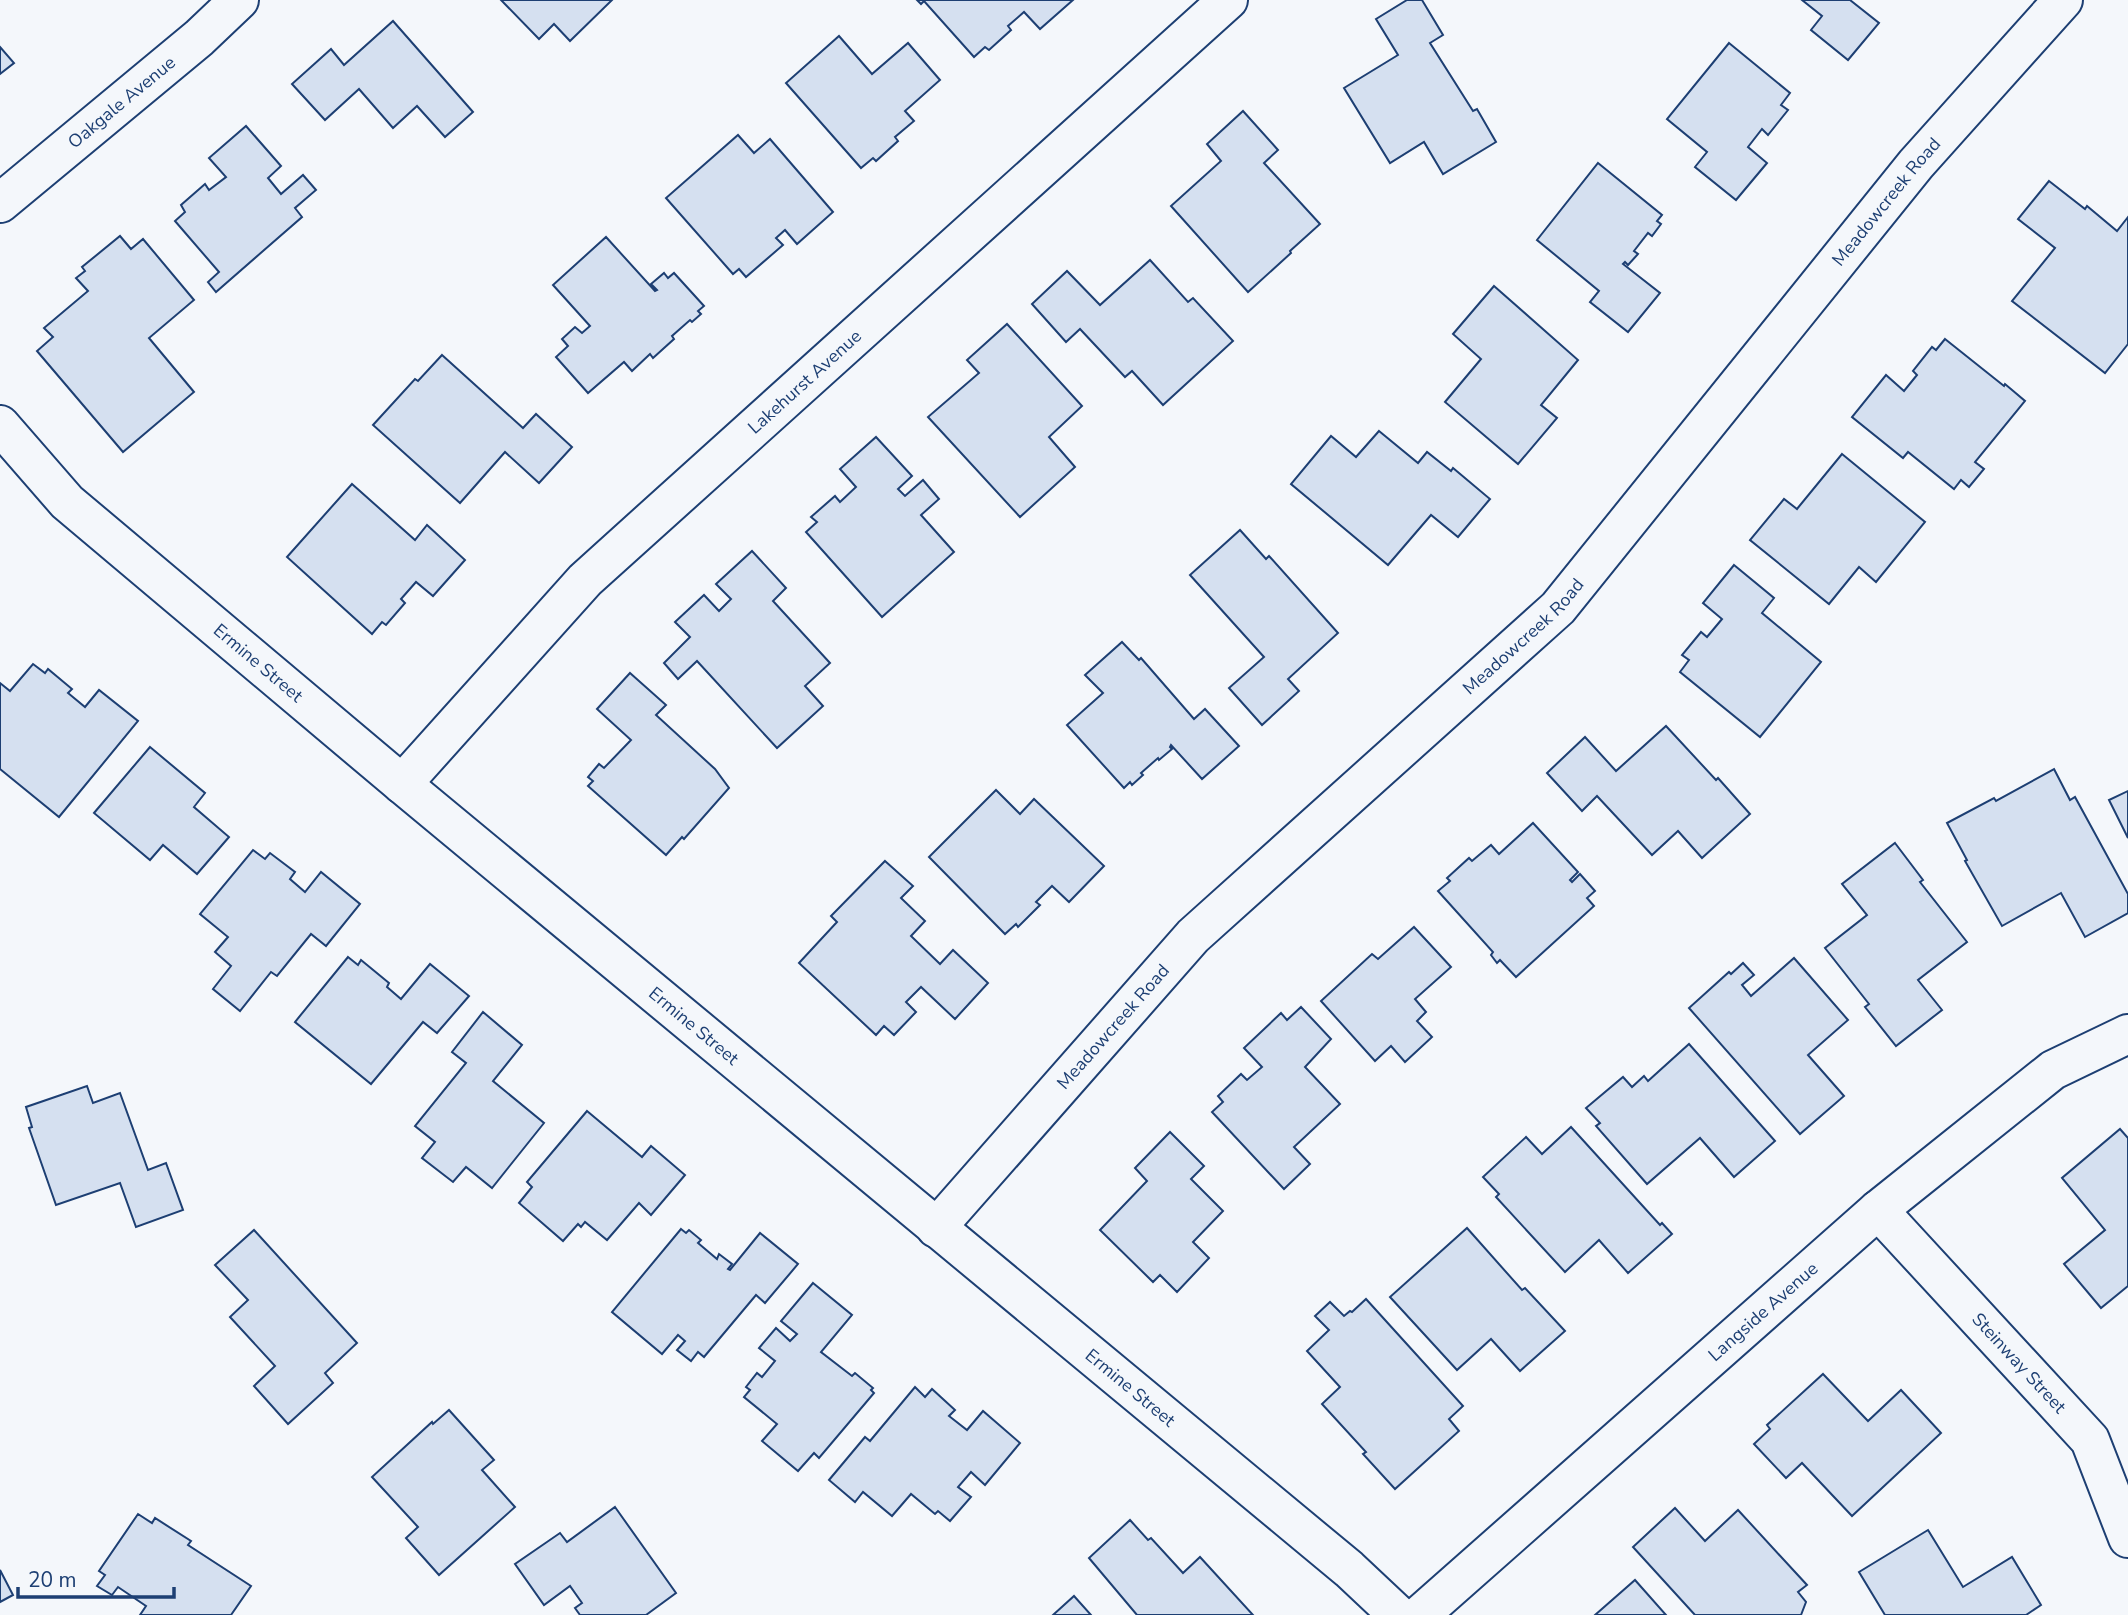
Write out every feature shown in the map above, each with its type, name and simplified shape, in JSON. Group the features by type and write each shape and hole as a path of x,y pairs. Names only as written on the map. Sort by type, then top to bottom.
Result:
{"street":[{"name":"Oakgale Avenue","path":"0,203 200,38 239,0"},
{"name":"Lakehurst Avenue","path":"402,784 585,580 1228,0"},
{"name":"Meadowcreek Road","path":"936,1228 1193,936 1558,608 1916,164 2063,0"},
{"name":"Ermine Street","path":"0,425 67,502 402,784 1349,1569 1398,1615"},
{"name":"Langside Avenue","path":"1419,1615 1878,1210 2053,1070 2128,1034"},
{"name":"Steinway Street","path":"1878,1210 2090,1440 2128,1538"}],"building":[{"path":"501,0 612,0 570,41 554,24 539,39"},
{"path":"917,0 1073,0 1040,29 1024,12 1008,26 1011,30 989,50 985,47 974,57 924,1 921,4"},
{"path":"1407,0 1422,0 1443,35 1430,43 1473,111 1477,109 1496,142 1443,174 1424,142 1390,163 1344,88 1398,55 1376,19"},
{"path":"1802,0 1850,0 1879,23 1848,60 1811,30 1822,16"},
{"path":"393,21 473,112 445,137 417,106 393,128 359,89 325,120 292,84 331,49 344,65"},
{"path":"839,36 872,74 908,43 940,80 905,111 914,121 895,137 898,141 876,161 873,158 861,168 786,83"},
{"path":"1729,43 1790,93 1781,105 1788,110 1768,135 1762,129 1748,147 1767,163 1736,200 1695,167 1707,152 1667,119"},
{"path":"0,47 14,63 0,74"},
{"path":"1243,111 1278,150 1264,163 1320,224 1248,292 1171,206 1221,161 1207,144"},
{"path":"246,126 281,166 268,178 281,194 303,175 316,190 295,208 302,217 216,292 208,282 219,272 175,221 185,212 181,205 205,184 209,190 226,177 209,158"},
{"path":"738,135 754,153 770,139 833,212 797,244 785,230 776,238 783,245 746,277 739,269 733,274 666,198"},
{"path":"1598,163 1662,215 1657,221 1661,224 1652,236 1648,233 1634,251 1638,254 1628,265 1625,262 1623,264 1660,293 1628,332 1590,302 1599,291 1537,240"},
{"path":"2049,181 2085,209 2087,206 2117,231 2128,217 2128,344 2105,373 2012,301 2055,248 2018,219"},
{"path":"120,236 131,249 143,239 194,300 149,338 194,392 123,452 37,351 53,337 44,328 88,291 76,278 85,271 82,267"},
{"path":"606,237 655,291 657,290 651,284 664,273 668,278 674,273 704,306 698,311 701,314 672,336 674,339 653,358 650,354 632,371 624,362 588,393 556,357 568,346 562,339 575,327 582,333 590,326 553,285"},
{"path":"1150,260 1188,302 1193,298 1233,341 1163,405 1132,371 1125,377 1080,329 1066,342 1032,304 1067,271 1100,305"},
{"path":"1494,286 1578,360 1541,405 1557,418 1518,464 1445,402 1481,359 1453,334"},
{"path":"1007,324 1082,406 1049,437 1075,467 1020,517 928,417 979,373 967,360"},
{"path":"1945,339 2025,401 1975,462 1984,469 1969,487 1961,480 1954,489 1908,452 1903,458 1852,417 1886,375 1904,391 1917,375 1913,371 1932,347 1936,350"},
{"path":"442,355 523,428 536,414 572,447 539,483 505,452 460,503 373,425 415,379 418,381"},
{"path":"1379,431 1418,463 1427,452 1451,471 1453,468 1490,499 1458,537 1431,515 1388,565 1291,484 1331,436 1356,457"},
{"path":"876,437 912,476 898,489 905,496 923,480 939,499 921,515 954,552 882,617 806,532 817,522 811,517 835,496 840,502 856,487 840,469"},
{"path":"1842,454 1925,522 1876,582 1859,567 1829,604 1750,540 1784,499 1797,509"},
{"path":"352,484 415,540 427,525 465,560 433,596 416,582 401,599 405,603 386,625 382,622 372,634 287,557"},
{"path":"1240,530 1266,559 1269,556 1338,633 1288,679 1299,691 1262,725 1229,688 1264,657 1190,575"},
{"path":"752,551 786,588 773,601 830,663 805,686 823,706 777,748 697,661 678,679 664,663 690,637 675,622 704,595 719,611 731,599 716,584"},
{"path":"1734,565 1774,598 1762,613 1821,662 1760,737 1680,672 1689,660 1682,655 1701,632 1707,637 1722,619 1703,603"},
{"path":"1122,642 1139,660 1141,658 1194,719 1205,709 1239,746 1202,779 1171,745 1172,749 1141,773 1143,775 1132,785 1130,782 1124,788 1067,725 1103,693 1085,675"},
{"path":"33,664 45,673 48,669 72,689 68,693 85,707 99,690 138,721 59,817 0,769 0,683 10,691"},
{"path":"630,673 666,705 656,715 715,769 729,788 684,839 682,837 666,855 588,786 593,781 588,777 599,764 604,768 631,740 597,709"},
{"path":"1666,726 1750,814 1702,858 1678,831 1652,855 1597,796 1582,811 1547,773 1585,737 1616,771"},
{"path":"150,747 205,793 194,807 229,837 197,874 163,845 150,860 94,813"},
{"path":"2054,769 2070,800 2075,797 2128,894 2128,913 2085,937 2061,893 2002,926 1947,823 1994,798 1996,801"},
{"path":"996,790 1020,814 1034,799 1104,866 1069,902 1052,886 1036,902 1040,905 1018,927 1016,924 1005,934 929,857"},
{"path":"2128,791 2128,838 2109,800"},
{"path":"1533,823 1578,872 1570,880 1572,882 1580,874 1595,891 1587,898 1594,906 1516,977 1500,960 1497,963 1491,955 1493,952 1438,891 1450,881 1447,878 1469,858 1472,861 1491,845 1499,854"},
{"path":"1895,843 1923,880 1920,882 1967,942 1918,980 1942,1010 1896,1046 1865,1007 1869,1004 1825,948 1867,915 1842,884"},
{"path":"253,850 265,859 270,853 295,872 290,879 305,892 321,872 360,904 326,946 311,934 277,976 271,972 240,1011 213,989 231,966 215,952 228,937 200,914"},
{"path":"885,861 913,886 901,898 925,921 911,936 940,964 953,950 988,983 955,1019 921,987 906,1002 916,1012 894,1035 884,1026 876,1035 799,963 837,922 831,916"},
{"path":"1414,927 1451,967 1415,999 1426,1012 1417,1021 1432,1037 1405,1062 1391,1046 1375,1061 1321,1001 1372,954 1378,959"},
{"path":"348,957 358,965 361,960 389,983 387,987 401,999 430,964 469,996 437,1033 423,1022 371,1084 295,1022"},
{"path":"1794,958 1848,1020 1808,1055 1844,1096 1800,1134 1689,1008 1743,963 1754,975 1742,985 1751,996"},
{"path":"1301,1007 1331,1039 1305,1067 1340,1104 1294,1147 1310,1164 1284,1189 1212,1112 1223,1102 1218,1096 1241,1074 1247,1080 1262,1067 1244,1048 1281,1013 1287,1020"},
{"path":"483,1012 522,1045 493,1081 544,1123 492,1188 466,1167 453,1182 422,1158 435,1142 415,1126 466,1063 452,1052"},
{"path":"1689,1044 1775,1141 1734,1177 1700,1138 1647,1184 1596,1126 1600,1123 1586,1108 1623,1077 1632,1087 1644,1076 1648,1081"},
{"path":"87,1086 93,1103 120,1093 148,1170 166,1163 183,1210 136,1227 120,1183 56,1205 29,1128 32,1127 26,1107"},
{"path":"587,1111 642,1157 651,1146 685,1175 651,1215 639,1203 607,1240 585,1222 581,1227 578,1224 563,1241 519,1203 532,1187 527,1182"},
{"path":"1571,1127 1660,1225 1662,1223 1672,1234 1628,1273 1599,1240 1565,1272 1496,1197 1499,1194 1483,1177 1526,1137 1542,1154"},
{"path":"2120,1129 2128,1138 2128,1286 2101,1308 2064,1264 2105,1230 2062,1178"},
{"path":"1170,1132 1204,1166 1191,1179 1223,1211 1193,1242 1209,1258 1177,1292 1160,1275 1153,1282 1100,1230 1147,1181 1135,1168"},
{"path":"1467,1228 1522,1290 1525,1288 1565,1331 1520,1371 1491,1339 1457,1370 1390,1297"},
{"path":"681,1229 686,1233 689,1230 701,1240 698,1243 717,1259 719,1254 732,1264 728,1269 730,1270 760,1233 798,1264 765,1303 756,1295 704,1357 698,1352 691,1361 677,1350 685,1341 678,1335 662,1354 612,1312"},
{"path":"254,1230 357,1343 325,1373 333,1383 288,1424 254,1386 275,1366 230,1317 248,1300 215,1265"},
{"path":"813,1283 852,1315 821,1352 852,1376 855,1373 873,1388 871,1390 874,1393 819,1458 814,1453 798,1471 762,1441 777,1424 744,1397 750,1390 746,1387 757,1373 762,1377 775,1361 759,1348 776,1328 790,1341 797,1334 781,1321"},
{"path":"1366,1299 1463,1406 1449,1419 1459,1431 1395,1489 1363,1454 1366,1452 1322,1404 1340,1387 1307,1351 1329,1330 1315,1316 1330,1302 1344,1316"},
{"path":"1823,1374 1868,1421 1901,1390 1941,1433 1852,1516 1802,1463 1786,1478 1754,1444 1770,1429 1767,1425"},
{"path":"915,1387 925,1397 932,1389 955,1410 949,1416 967,1430 983,1411 1020,1443 985,1485 971,1472 958,1487 971,1497 950,1521 938,1511 935,1514 911,1494 892,1516 863,1492 855,1502 829,1480 865,1437 870,1441"},
{"path":"449,1410 494,1460 482,1470 515,1507 439,1575 406,1538 418,1527 372,1477 432,1422 433,1424"},
{"path":"615,1507 676,1593 646,1615 580,1615 575,1608 582,1603 570,1586 544,1605 515,1564 560,1533 567,1542"},
{"path":"1675,1508 1705,1541 1738,1510 1807,1585 1798,1592 1806,1602 1801,1615 1695,1615 1633,1547"},
{"path":"138,1514 152,1523 155,1518 191,1541 188,1545 251,1586 231,1615 140,1615 146,1606 118,1587 112,1595 97,1586 105,1575 99,1571"},
{"path":"1130,1520 1148,1540 1151,1538 1183,1573 1200,1557 1253,1615 1137,1615 1089,1558"},
{"path":"1928,1530 1963,1587 2012,1557 2041,1605 2026,1615 1885,1615 1859,1572"},
{"path":"0,1570 13,1595 0,1602"},
{"path":"1635,1580 1666,1615 1595,1615"},
{"path":"1074,1596 1091,1615 1053,1615"}]}
